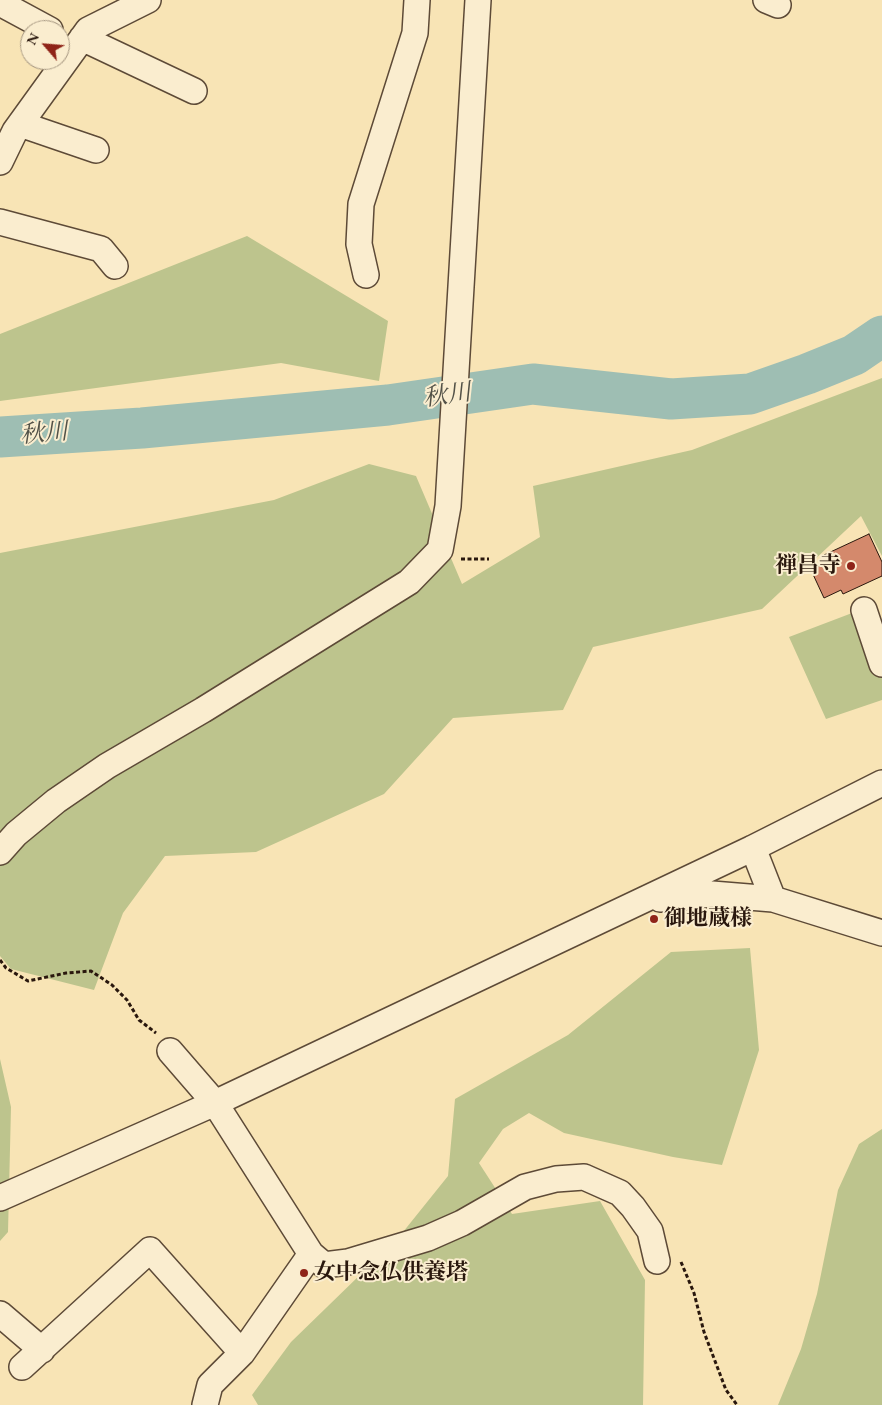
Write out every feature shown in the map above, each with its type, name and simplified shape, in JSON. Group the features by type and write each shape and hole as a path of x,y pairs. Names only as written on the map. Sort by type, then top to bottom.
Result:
{"street":[{"path":"0,162 20,124 73,39 148,0"},
{"path":"366,275 359,244 361,204 415,33 417,0"},
{"path":"0,852 34,818 107,766 203,710 409,582 440,550 448,506 478,0"},
{"path":"0,3 31,20"},
{"path":"73,39 194,91"},
{"path":"20,124 96,150"},
{"path":"0,222 101,249 114,266"},
{"path":"864,610 882,664"},
{"path":"0,1198 215,1103 643,901 882,783"},
{"path":"753,848 773,899"},
{"path":"643,901 712,894 773,899 882,933"},
{"path":"170,1050 215,1103 311,1254 324,1265 348,1262 437,1234 462,1223 524,1187 556,1179 584,1178 620,1193 633,1207 650,1230 657,1261"},
{"path":"22,1367 150,1250 242,1353"},
{"path":"205,1405 210,1385 242,1353 311,1254"},
{"path":"0,1314 42,1350"}],"path":[{"path":"0,960 6,968 28,981 66,972 90,971 112,985 128,1000 139,1020 160,1035 170,1050"}],"green space":[{"path":"247,236 388,321 379,381 281,363 0,401 0,334"},
{"path":"882,378 882,556 861,516 762,609 593,647 563,710 453,718 384,794 256,852 165,856 123,913 94,990 11,969 0,956 0,553 274,500 369,464 416,476 462,584 540,537 533,486 692,450"},
{"path":"860,610 882,676 882,700 826,719 789,637"},
{"path":"750,948 759,1050 722,1165 673,1157 564,1133 529,1113 503,1129 479,1163 512,1214 600,1201 645,1280 643,1405 258,1405 252,1395 291,1342 399,1237 448,1176 455,1099 568,1035 671,952"},
{"path":"0,1059 11,1107 8,1232 0,1241"},
{"path":"882,1129 882,1405 778,1405 801,1349 817,1294 838,1190 859,1144"}],"building":[{"name":"禅昌寺","path":"869,534 882,562 882,576 843,594 841,590 824,598 811,570 827,562 824,555"}],"waterway":[{"name":"秋川","path":"0,437 142,428 388,405 533,384 671,399 750,394 854,355 882,336"}],"place":[{"name":"禅昌寺","path":"851,566"},
{"name":"御地蔵様","path":"654,919"},
{"name":"女中念仏供養塔","path":"304,1273"}]}
